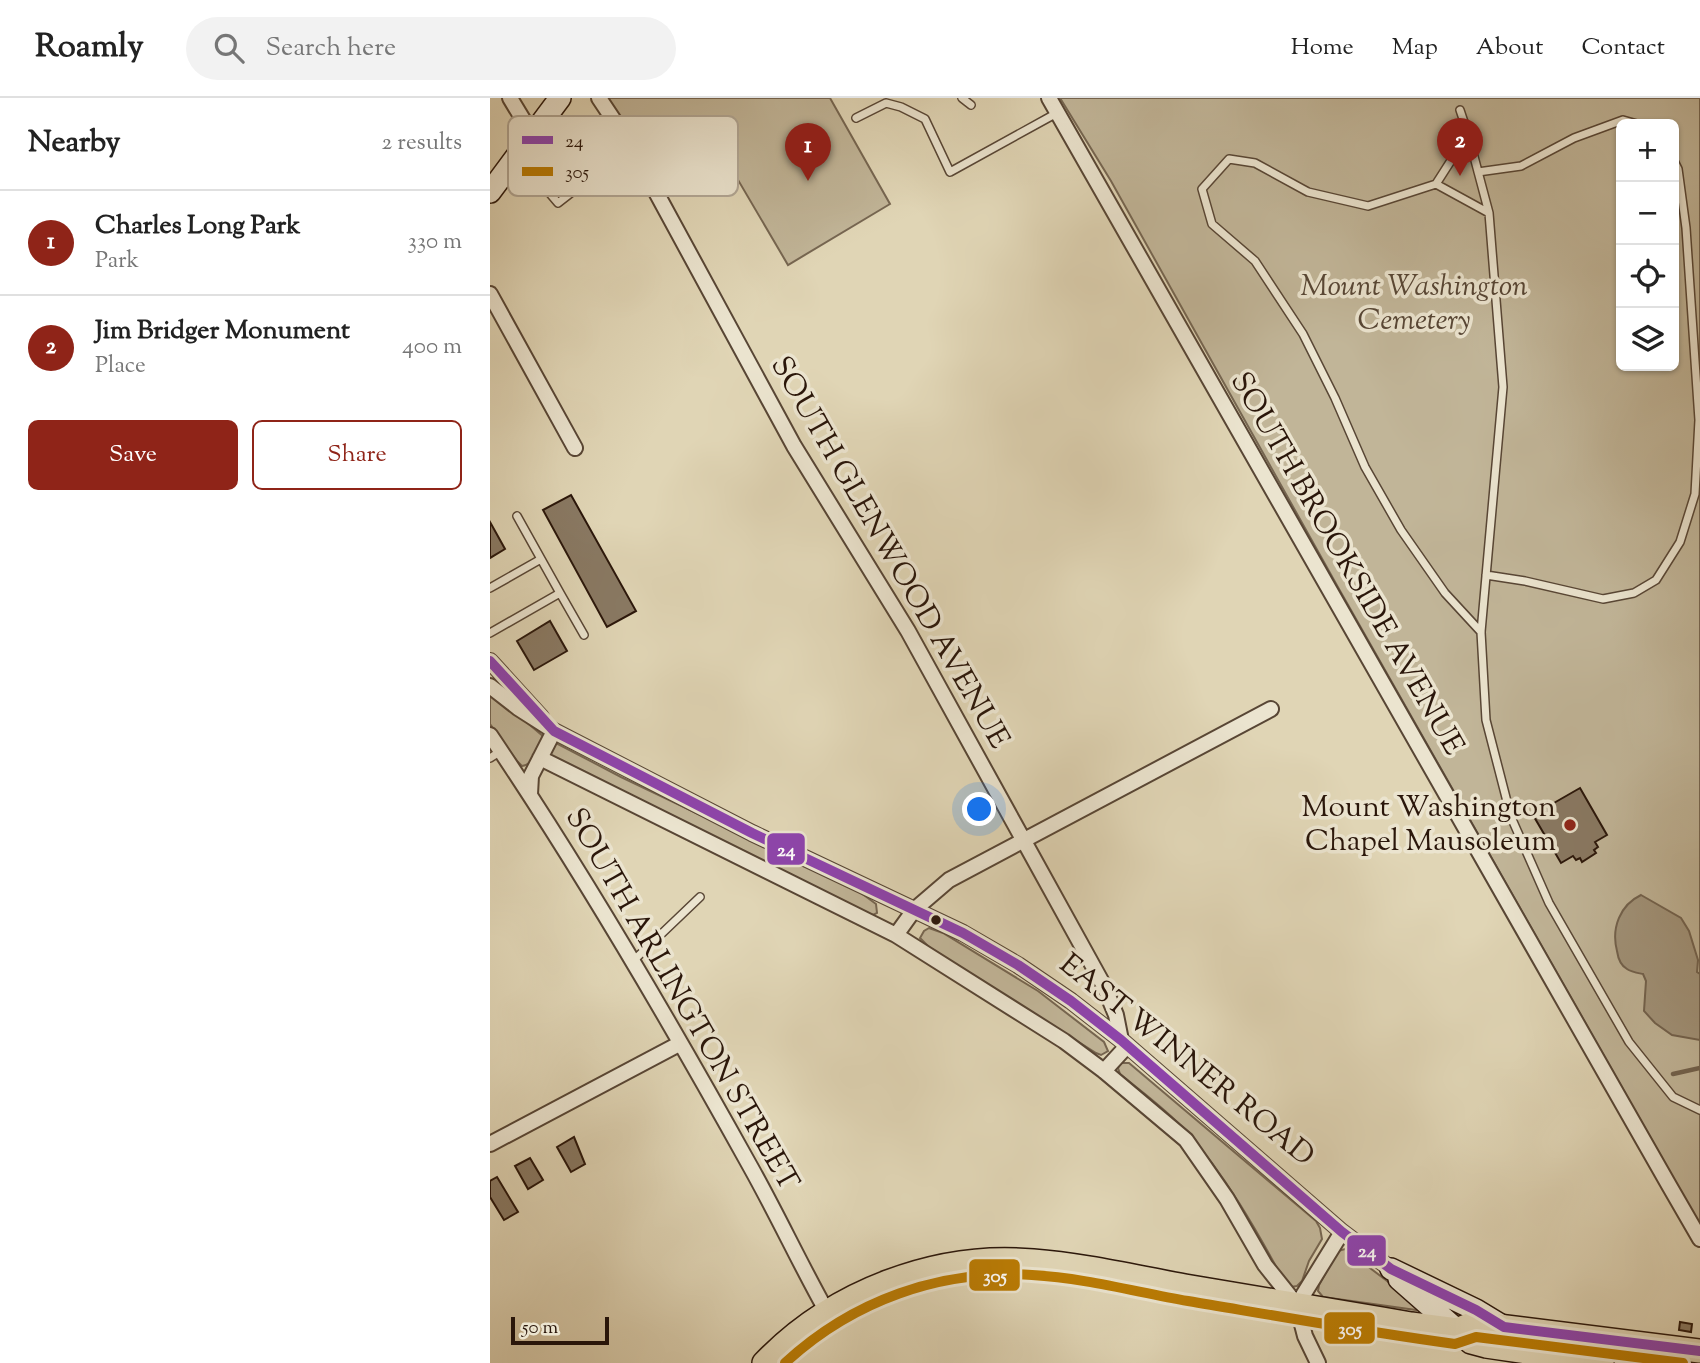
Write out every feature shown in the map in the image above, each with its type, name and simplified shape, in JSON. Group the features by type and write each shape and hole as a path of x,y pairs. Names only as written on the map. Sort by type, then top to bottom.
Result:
{"main road":[{"path":"772,1361 823,1304 916,1273 961,1263 1009,1260 1080,1267 1457,1330 1474,1323 1504,1327"},
{"name":"EAST WINNER ROAD","path":"1504,1327 1700,1351"},
{"name":"EAST WINNER ROAD","path":"1457,1330 1471,1342 1479,1344 1602,1363"},
{"path":"1573,1359 1575,1336"}],"street":[{"path":"510,98 521,116"},
{"path":"547,116 560,98"},
{"name":"SOUTH GLENWOOD AVENUE","path":"598,98 610,116"},
{"name":"SOUTH BROOKSIDE AVENUE","path":"1049,98 1700,1239"},
{"path":"490,192 508,169"},
{"name":"SOUTH GLENWOOD AVENUE","path":"658,196 794,446 908,631 1104,986 1124,1043"},
{"path":"490,294 575,448"},
{"name":"EAST WINNER ROAD","path":"490,661 554,731"},
{"name":"EAST WINNER ROAD","path":"490,686 518,709 554,731 752,833 963,933 1018,965 1124,1043 1342,1232 1391,1269 1476,1310 1504,1327"},
{"path":"895,935 915,909 948,880 1271,709"},
{"path":"530,794 531,776 554,731"},
{"name":"SOUTH ARLINGTON STREET","path":"490,736 495,755 530,794 631,962 751,1168 823,1304"},
{"name":"EAST WINNER ROAD","path":"540,758 895,935 1065,1041 1186,1140 1227,1199 1265,1265 1297,1305"},
{"path":"1104,1071 1124,1043"},
{"path":"490,1144 679,1044"},
{"path":"1318,1363 1305,1336 1297,1305 1342,1232"},
{"name":"EAST WINNER ROAD","path":"1391,1269 1409,1290 1457,1330"}],"lane":[{"path":"962,98 971,105"},
{"path":"856,118 886,103 925,119 950,172 1057,113"},
{"path":"1460,110 1489,213 1503,387 1481,632 1486,720 1511,817 1549,903 1629,1042 1673,1097 1700,1110"},
{"path":"1478,172 1521,166 1574,138 1616,123"},
{"path":"1468,134 1436,184 1368,206 1308,192 1255,163 1228,159 1202,189 1212,224 1255,261 1303,334 1365,467 1401,530 1445,593 1481,632"},
{"path":"1486,575 1603,599 1634,593 1656,580 1680,542 1695,494 1699,420 1686,228 1679,177"},
{"path":"1436,184 1489,213"},
{"path":"552,196 558,203 567,196"},
{"path":"516,516 584,635"},
{"path":"490,588 541,559"},
{"path":"490,633 560,593"},
{"path":"631,962 700,897"}],"green space":[{"path":"595,98 830,98 890,204 788,265 738,180 738,116 608,116"},
{"name":"Mount Washington Cemetery","path":"1060,98 1700,98 1700,1225 1111,181"},
{"path":"490,691 544,737 530,763 522,766 490,724"},
{"path":"556,743 857,890 876,904 877,913 866,913 552,757 549,754"},
{"path":"929,928 943,933 1038,991 1104,1042 1108,1051 1101,1055 1096,1053 929,947 920,938"},
{"path":"1121,1063 1129,1063 1316,1221 1322,1239 1297,1286 1291,1287 1284,1281 1239,1203 1200,1148 1171,1116 1120,1074 1118,1068"},
{"path":"1345,1249 1416,1303 1416,1310 1323,1297 1318,1291 1319,1285 1338,1251"}],"shaded area":[{"path":"1641,895 1681,918 1689,931 1698,960 1697,972 1700,974 1700,1040 1672,1035 1655,1023 1644,1011 1646,981 1643,974 1629,970 1619,959 1615,942 1616,926 1623,911"}],"building":[{"path":"571,495 636,611 607,627 543,510"},
{"path":"490,522 505,549 490,558"},
{"path":"550,621 567,651 534,670 517,641"},
{"name":"Mount Washington Chapel Mausoleum","path":"1580,788 1607,835 1595,842 1598,847 1594,850 1596,853 1582,862 1580,858 1576,860 1573,856 1561,863 1533,815"},
{"path":"574,1137 585,1164 571,1172 557,1147"},
{"path":"530,1158 543,1180 528,1189 515,1166"},
{"path":"497,1177 518,1212 504,1220 490,1197 490,1181"},
{"path":"1680,1322 1692,1324 1691,1332 1679,1330"}],"waterway":[{"path":"1673,1074 1700,1068"}],"transit line":[{"name":"24","path":"490,661 554,731 752,833 963,933 1018,965 1121,1040 1342,1232 1391,1269 1476,1310 1504,1327 1700,1351"},
{"name":"305","path":"785,1363 811,1341 868,1306 931,1284 998,1275 1071,1279 1288,1318 1455,1344 1476,1337 1683,1363"}],"place":[{"name":"Jim Bridger Monument","path":"1460,176"},
{"name":"Charles Long Park","path":"808,181"},
{"name":"Mount Washington Chapel Mausoleum","path":"1570,825"}]}
